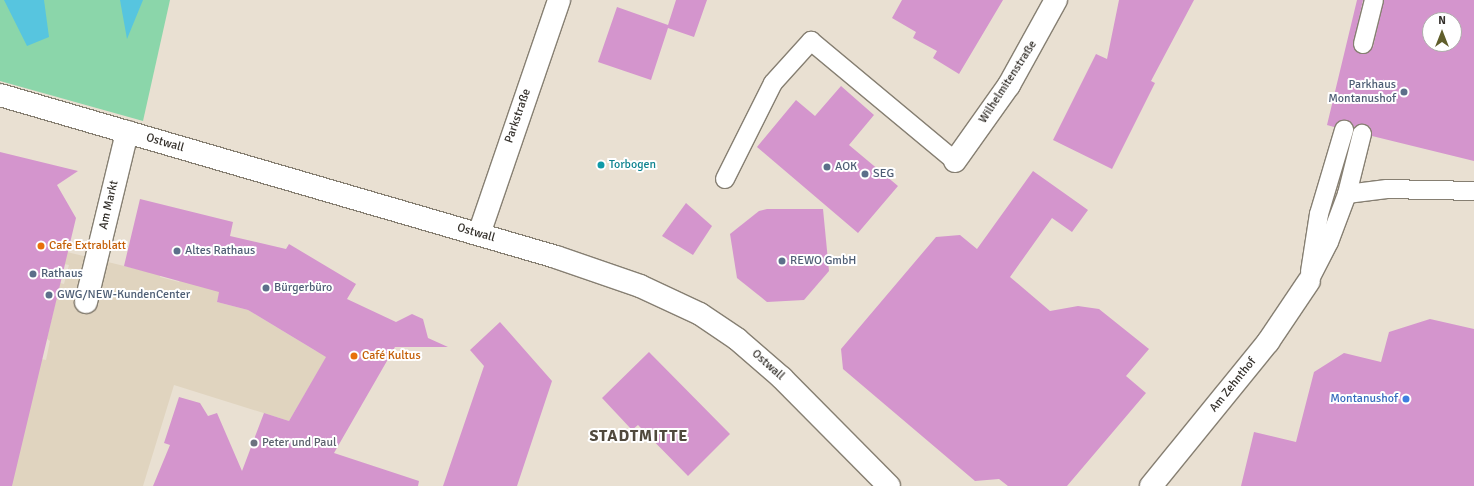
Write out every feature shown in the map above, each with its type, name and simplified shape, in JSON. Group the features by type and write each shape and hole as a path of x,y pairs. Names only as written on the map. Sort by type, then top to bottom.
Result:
{"main road":[{"name":"Parkstraße","path":"479,234 559,0"},
{"name":"Wilhelmitenstraße","path":"955,161 1009,85 1056,0"},
{"name":"Ostwall","path":"0,95 479,234 640,286 700,314 761,358 889,486"},
{"name":"Am Markt","path":"86,302 127,132"},
{"name":"Am Zehnthof","path":"1151,486 1268,342 1310,281"}],"lane":[{"path":"1363,44 1374,0"},
{"path":"725,178 773,83 811,41 955,161"},
{"path":"1310,281 1319,214 1344,130"},
{"path":"1310,281 1329,242 1348,194 1362,134"},
{"path":"1348,194 1404,189 1474,191"}],"shaded area":[{"path":"67,252 161,275 160,277 179,282 180,280 220,289 217,302 248,310 316,351 329,353 289,421 174,385 143,486 4,486 41,359 46,360 50,341 47,339 60,283 64,284 69,265 64,264"}],"green space":[{"path":"0,0 170,0 143,121 0,81"}],"water":[{"path":"4,0 44,0 49,37 27,46"},
{"path":"120,0 143,0 127,39"}],"building":[{"path":"676,0 707,0 694,37 668,28 651,80 598,62 617,7 668,25"},
{"path":"902,0 1003,0 959,74 933,58 937,51 913,38 916,32 892,18"},
{"path":"1119,0 1194,0 1151,81 1155,83 1112,169 1053,140 1096,54 1107,59"},
{"name":"Parkhaus Montanushof","path":"1357,0 1363,0 1353,46 1361,54 1366,54 1373,47 1384,0 1474,0 1474,161 1372,136 1370,127 1364,124 1354,127 1351,123 1342,120 1334,127 1327,125"},
{"name":"AOK","path":"841,86 874,115 849,145 898,186 858,233 757,147 796,100 815,116"},
{"name":"Rathaus","path":"0,152 78,171 57,185 76,218 12,486 0,486"},
{"path":"1033,171 1088,210 1072,232 1052,218 1010,277 1050,311 1078,306 1099,309 1149,349 1126,376 1146,393 1067,486 1008,486 999,479 975,481 843,369 841,349 936,237 960,235 977,249"},
{"path":"140,199 233,222 230,236 286,249 289,244 356,284 347,299 396,322 412,314 423,319 428,338 448,347 395,347 334,453 419,481 418,486 153,486 170,445 164,443 179,397 200,403 208,416 217,413 242,471 264,413 289,421 326,357 248,310 217,302 219,292 124,266"},
{"path":"686,203 712,226 693,255 662,236"},
{"name":"REWO GmbH","path":"767,209 823,209 829,271 804,300 767,302 737,278 730,234 759,211"},
{"name":"Montanushof","path":"1430,319 1474,329 1474,486 1241,486 1254,432 1296,442 1314,372 1344,353 1381,362 1389,332"},
{"path":"500,322 552,381 517,486 443,486 484,366 470,350"},
{"path":"649,352 730,434 688,476 638,425 632,430 602,398"}],"place":[{"name":"Parkhaus Montanushof","path":"1404,92"},
{"name":"Torbogen","path":"601,165"},
{"name":"AOK","path":"827,167"},
{"name":"SEG","path":"865,174"},
{"name":"Cafe Extrablatt","path":"41,246"},
{"name":"Altes Rathaus","path":"177,251"},
{"name":"REWO GmbH","path":"782,261"},
{"name":"Rathaus","path":"33,274"},
{"name":"Bürgerbüro","path":"266,288"},
{"name":"GWG/NEW-KundenCenter","path":"49,295"},
{"name":"Café Kultus","path":"354,356"},
{"name":"Montanushof","path":"1406,399"},
{"name":"Peter und Paul","path":"254,443"}],"district":[{"name":"STADTMITTE","path":"639,436"}]}
